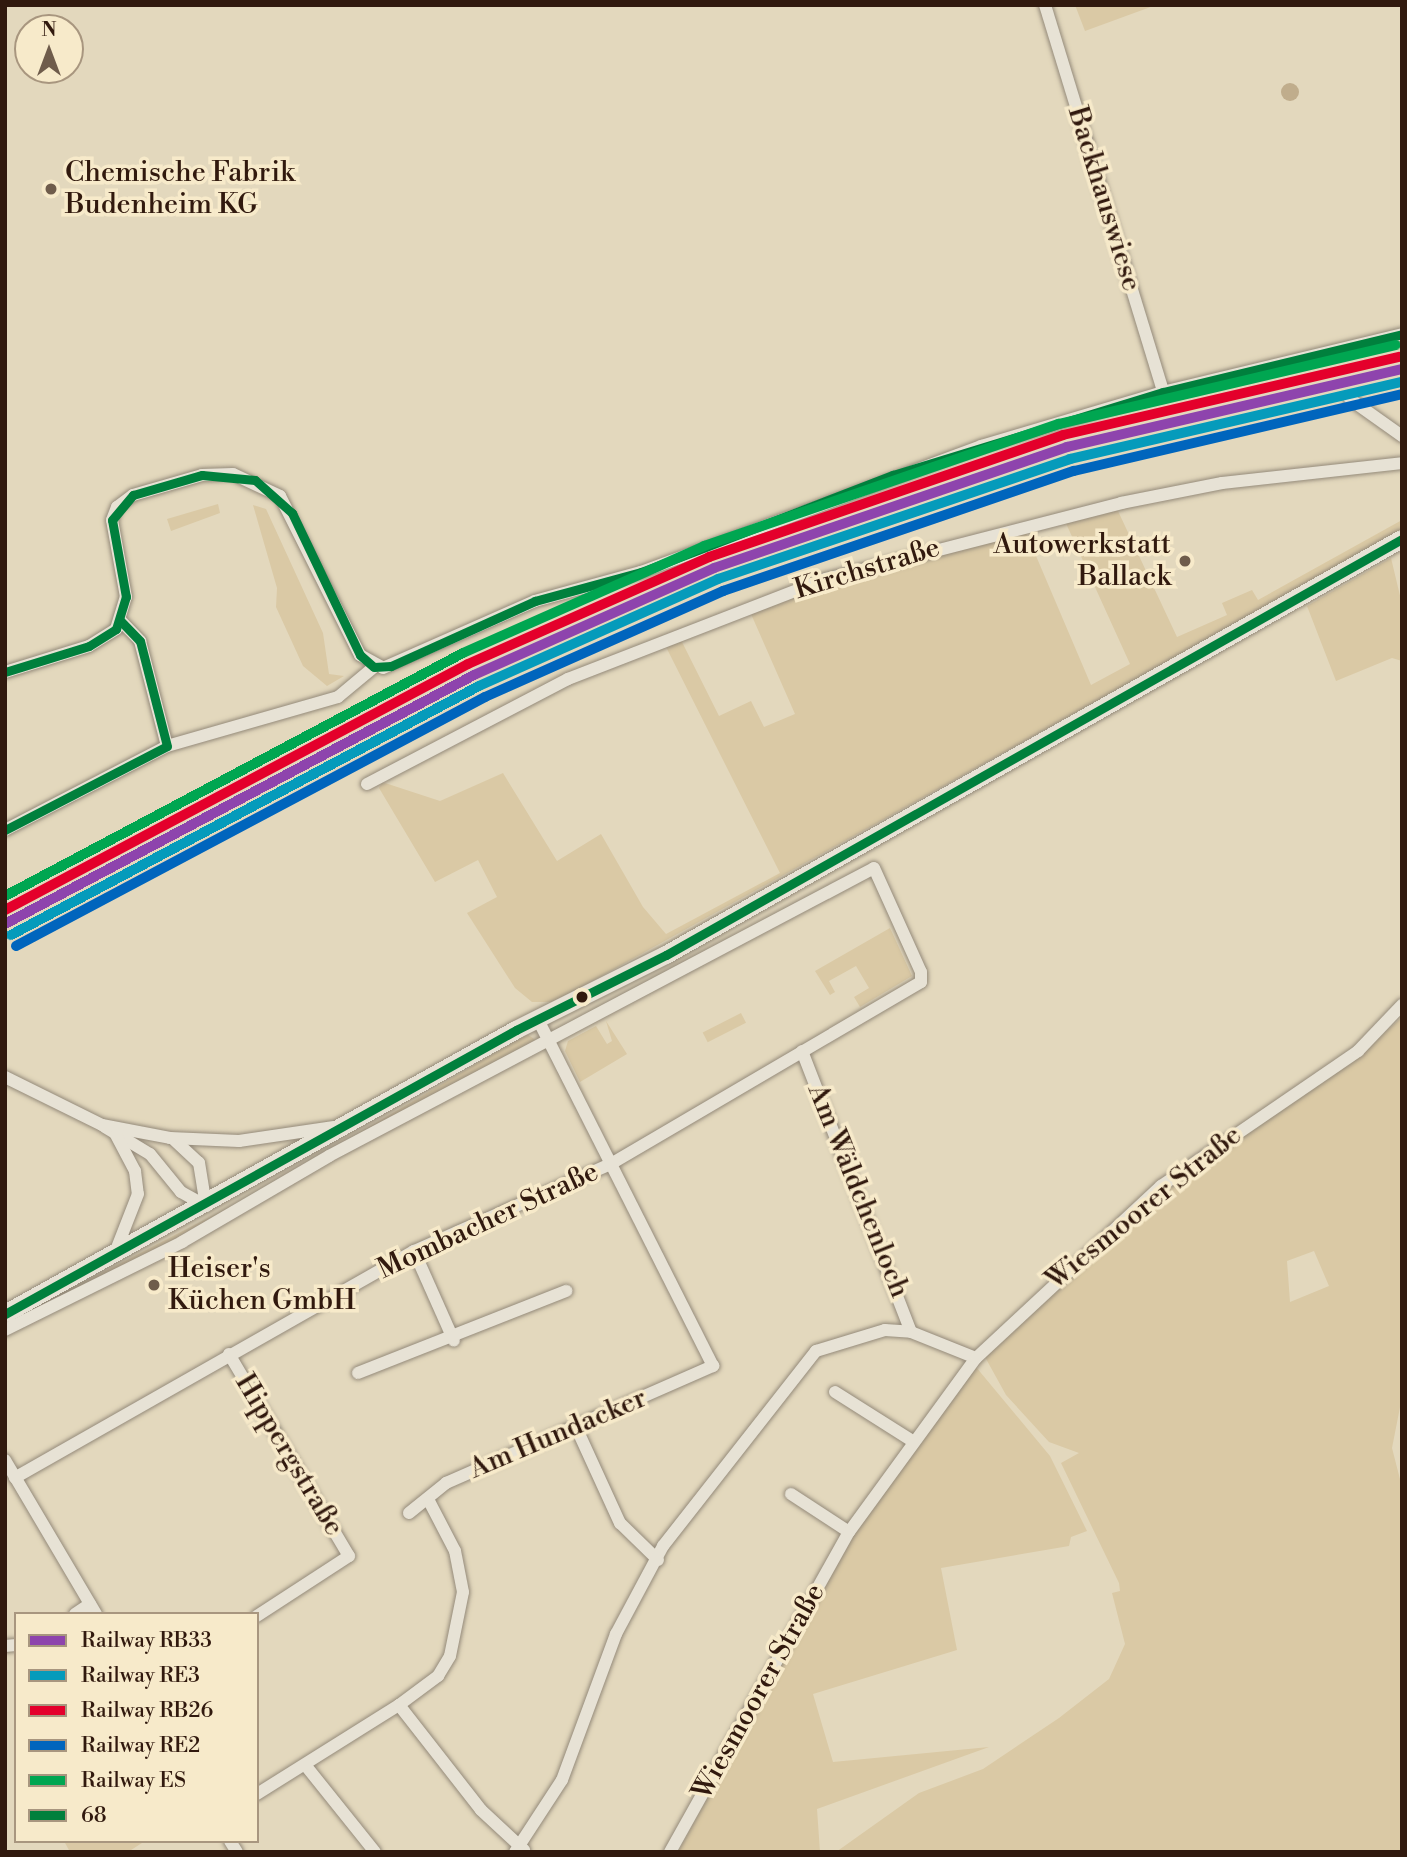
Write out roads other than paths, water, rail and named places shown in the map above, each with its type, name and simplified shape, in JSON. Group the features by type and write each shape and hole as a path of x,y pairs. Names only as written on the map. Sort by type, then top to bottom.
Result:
{"main road":[{"path":"5,1314 358,1122 538,1019 666,956 1402,539"}],"street":[{"name":"Backhauswiese","path":"1045,5 1163,392"},
{"path":"5,830 167,746 312,707 345,692 374,667 397,664 544,597 641,572 893,475 1163,392 1402,334"},
{"path":"1350,399 1402,436"},
{"name":"Kirchstraße","path":"367,784 568,678 826,579 1121,503 1222,483 1402,463"},
{"path":"5,672 101,641 121,621 126,597 112,520 117,507 134,495 202,475 255,480 292,513 356,648 374,667"},
{"path":"121,621 140,641 167,746"},
{"name":"Mombacher Straße","path":"15,1478 414,1251 613,1163 921,982 874,868 549,1041"},
{"name":"Wiesmoorer Straße","path":"670,1852 849,1532 911,1440 976,1358 1161,1186 1349,1057 1402,1005"},
{"path":"538,1019 613,1163"},
{"path":"5,1330 183,1242 329,1156 549,1041"},
{"name":"Am Wäldchenloch","path":"802,1051 911,1332"},
{"path":"5,1077 28,1092 102,1125 150,1154 181,1192 206,1206"},
{"path":"102,1125 170,1138 264,1139 358,1122"},
{"path":"108,1259 128,1233 138,1195 135,1171 116,1135"},
{"path":"170,1138 199,1163 206,1206"},
{"name":"Am Hundacker","path":"410,1513 429,1501 446,1483 713,1366 613,1163"},
{"path":"414,1251 454,1341"},
{"path":"358,1373 454,1341 566,1291"},
{"path":"399,1705 481,1810 520,1849 562,1780 616,1633 658,1560 697,1499 816,1351 862,1333 911,1332 976,1358"},
{"name":"Hippergstraße","path":"229,1354 349,1556 259,1615"},
{"path":"835,1392 911,1440"},
{"path":"576,1427 620,1523 658,1560"},
{"path":"5,1460 93,1609"},
{"path":"791,1494 849,1532"},
{"path":"259,1793 306,1766 438,1676 459,1627 463,1592 456,1551 429,1501"},
{"path":"306,1766 375,1852"}],"rail line":[{"name":"ES","path":"5,896 463,653 704,546 1059,424 1396,345"},
{"name":"RB26","path":"5,910 468,664 709,557 1063,435 1399,357"},
{"name":"RB33","path":"5,924 474,675 714,568 1067,447 1402,369"},
{"name":"RE3","path":"11,935 479,686 718,579 1070,459 1402,382"},
{"name":"RE2","path":"16,946 485,697 723,591 1074,471 1402,394"}],"place":[{"name":"Chemische Fabrik Budenheim KG","path":"51,189"},
{"name":"Autowerkstatt Ballack","path":"1185,561"},
{"name":"Heiser's Küchen GmbH","path":"154,1285"}]}
